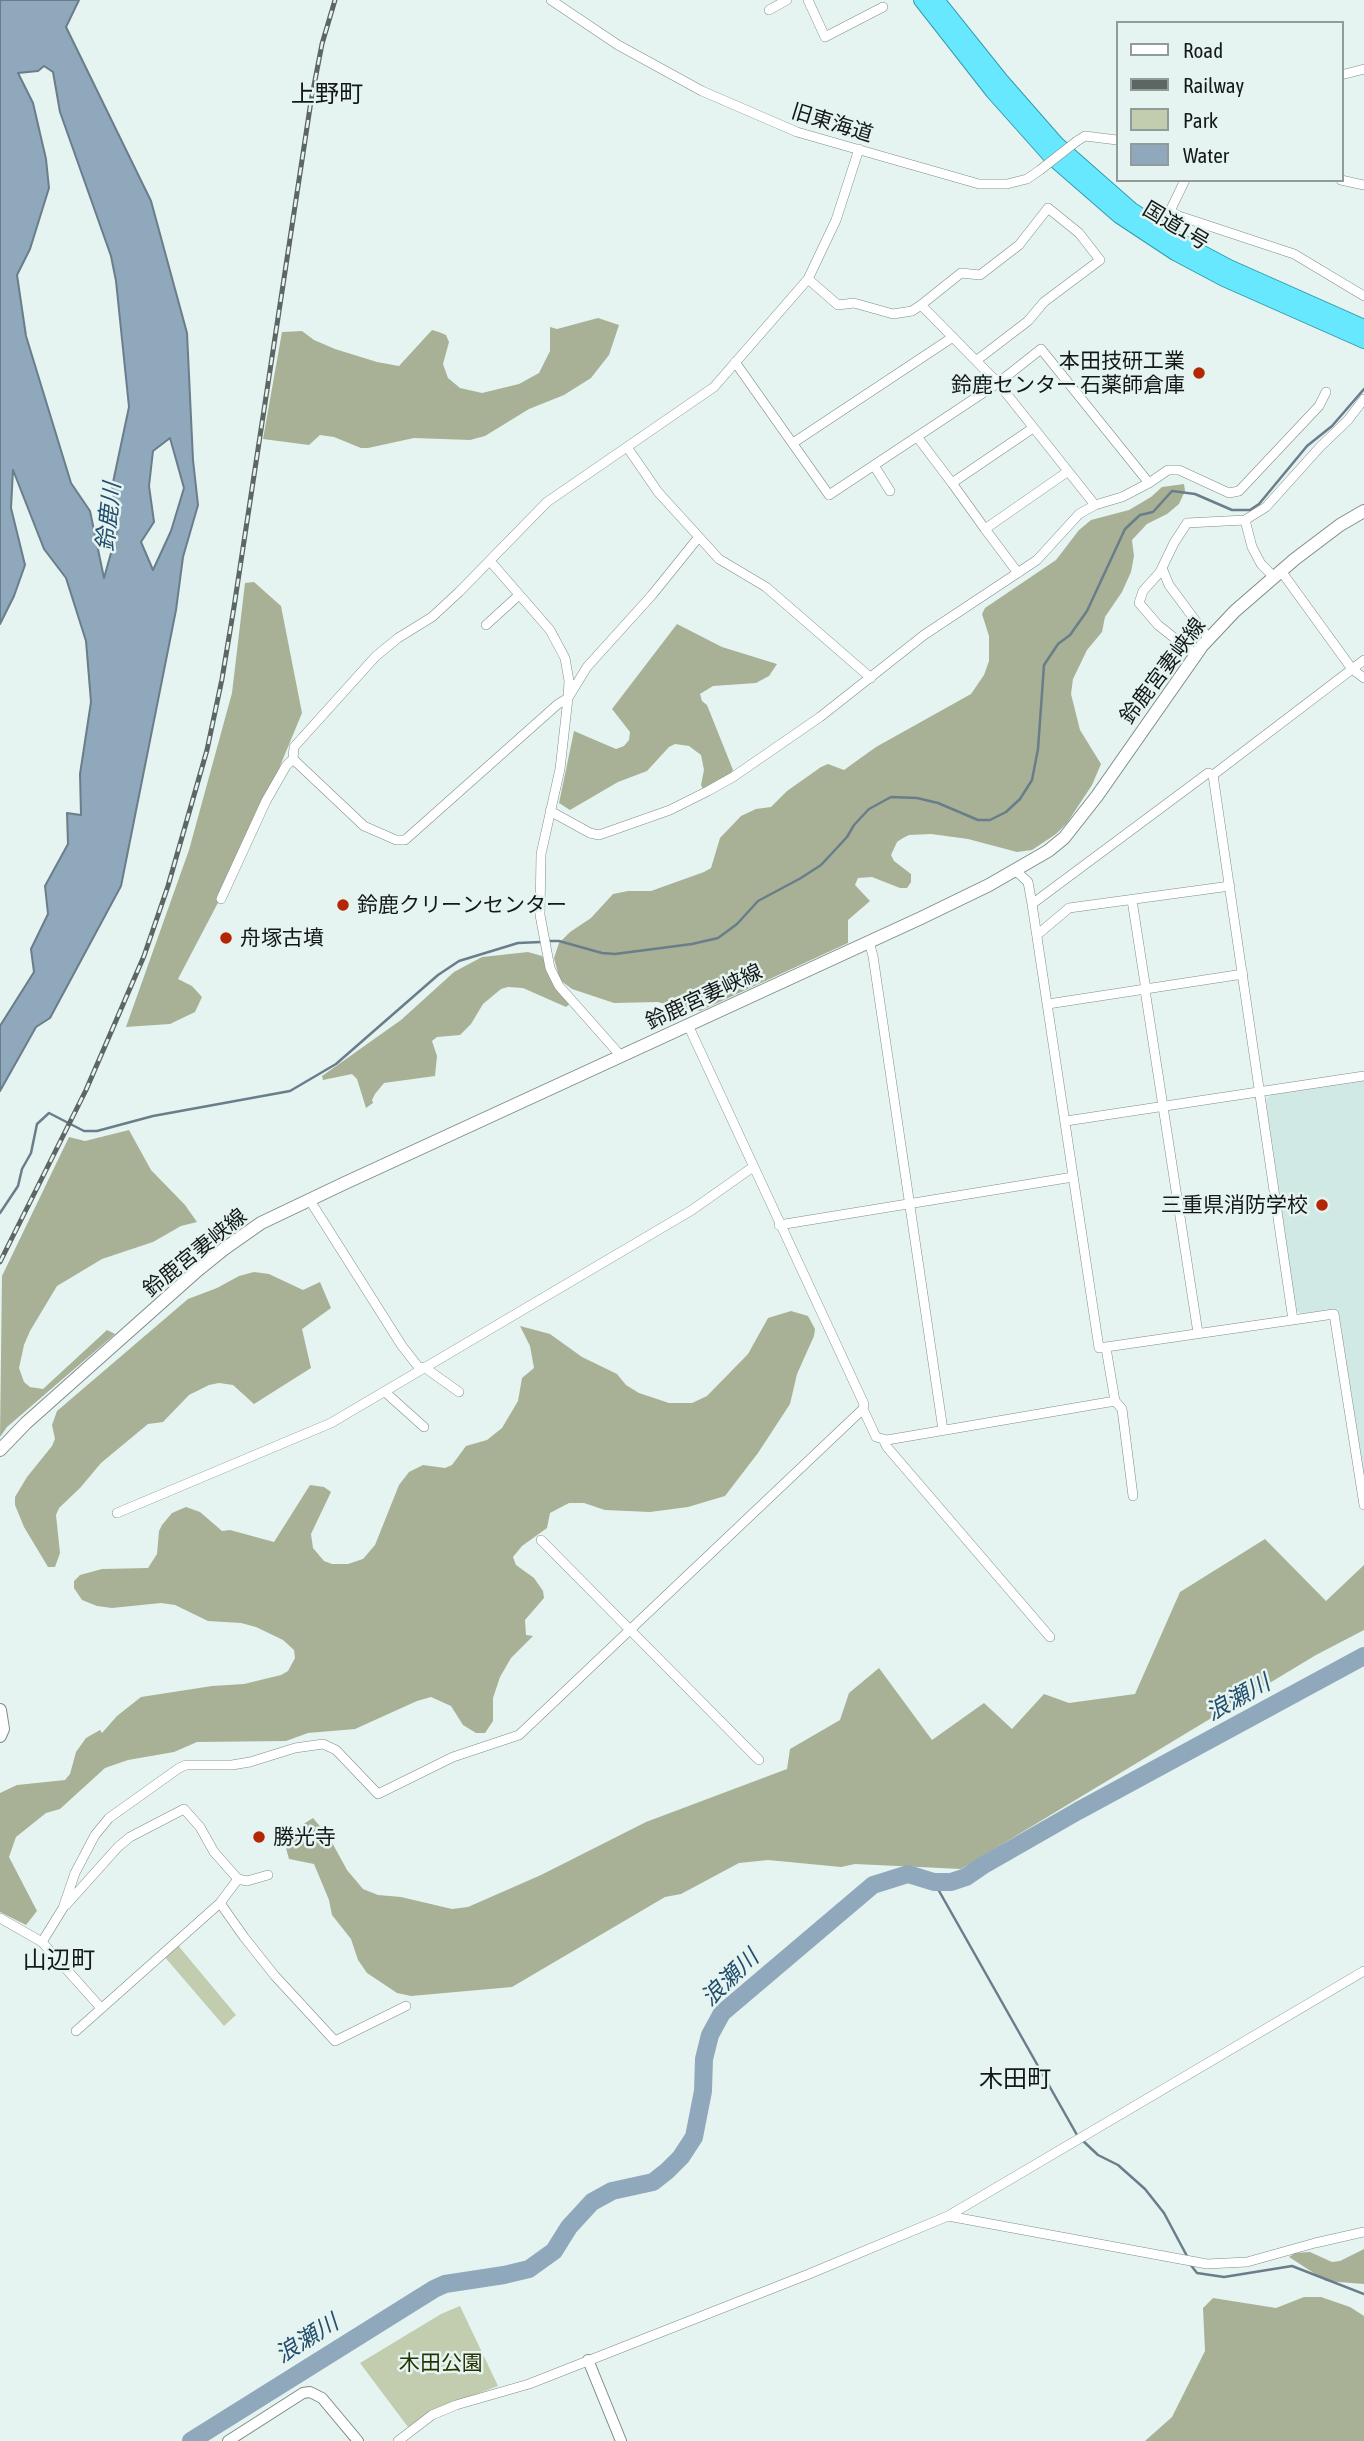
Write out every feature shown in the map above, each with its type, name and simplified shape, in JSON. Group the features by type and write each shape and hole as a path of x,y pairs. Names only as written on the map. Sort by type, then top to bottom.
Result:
{"highway":[{"name":"国道1号","path":"921,0 1028,132 1097,199 1142,232 1194,263 1314,312 1364,327"},
{"name":"国道1号","path":"937,0 1057,144 1106,189 1159,228 1191,247 1364,341"}],"main road":[{"name":"鈴鹿宮妻峡線","path":"0,1450 44,1407 224,1249 261,1223 869,942 1017,871 1048,851 1064,838 1097,796 1196,655 1235,611 1326,534 1364,511"},
{"path":"0,1710 0,1736"}],"street":[{"path":"543,0 564,11"},
{"name":"旧東海道","path":"551,0 618,45 702,91 774,123 979,184 1007,184 1027,179 1085,136 1116,140"},
{"path":"769,10 787,0"},
{"path":"807,0 825,37 883,7"},
{"path":"1343,74 1364,69"},
{"path":"221,899 266,801 286,766 293,759 294,747 376,656 398,638 432,617 547,502 714,387 797,294 808,279 836,220 859,149"},
{"path":"1343,180 1364,185"},
{"path":"1184,182 1170,211 1294,254 1364,296"},
{"path":"808,279 838,305 854,303 893,314 912,311 961,273 980,275 1018,245 1048,208 1079,233 1100,261 1044,302 1028,321 977,360"},
{"path":"921,305 998,383 1094,505"},
{"path":"793,443 953,337"},
{"path":"735,362 829,495 998,383 1041,349 1149,483"},
{"path":"550,811 590,833 599,835 670,810 733,777 820,717 924,635 1037,560 1079,514 1094,505 1122,497 1174,469 1229,493 1239,491 1319,406 1326,392"},
{"path":"1196,655 1158,625 1139,603 1143,591 1162,568 1187,523 1245,520 1266,507 1348,420 1364,399"},
{"path":"952,483 1033,428"},
{"path":"918,438 1018,573"},
{"path":"627,447 658,492 719,559 766,587 872,678"},
{"path":"875,467 890,491"},
{"path":"985,529 1067,472"},
{"path":"1245,520 1252,547 1261,564 1277,574 1352,669 1364,678"},
{"path":"293,759 364,826 396,840 405,840 568,698 587,667 652,595 698,538"},
{"path":"490,561 550,630 567,668 568,698 560,769 541,854 542,930 550,968 559,986 621,1056"},
{"path":"1162,568 1169,585 1209,639"},
{"path":"486,625 519,595"},
{"path":"1213,775 1364,660"},
{"path":"1032,904 1208,773 1213,775"},
{"path":"1213,775 1293,1320"},
{"path":"1017,871 1028,882 1032,904 1099,1348 1334,1314 1364,1505"},
{"path":"1037,935 1069,908 1230,886"},
{"path":"1132,900 1198,1333"},
{"path":"869,942 943,1430"},
{"path":"1048,1004 1243,974"},
{"path":"688,1025 864,1404 863,1409 876,1437 883,1439 943,1430 1115,1401"},
{"path":"1066,1121 1364,1076"},
{"path":"117,1513 331,1423 692,1210 753,1167"},
{"path":"779,1225 1073,1177"},
{"path":"309,1199 402,1346 422,1368 459,1392"},
{"path":"1106,1348 1115,1401 1122,1409 1133,1496"},
{"path":"385,1392 424,1427"},
{"path":"63,1908 75,1873 95,1835 109,1818 186,1765 232,1765 295,1748 323,1744 336,1750 378,1794 453,1757 519,1735 863,1409"},
{"path":"883,1439 887,1447 1050,1637"},
{"path":"541,1540 759,1760"},
{"path":"42,1942 63,1908 118,1847 130,1837 184,1809 200,1827 214,1852 239,1879 247,1881 268,1875"},
{"path":"76,2031 220,1903 239,1879"},
{"path":"220,1903 275,1976 335,2041 406,2006"},
{"path":"0,1918 42,1942 101,2008"},
{"path":"398,2441 432,2415 456,2405 529,2384 809,2274 948,2216 1364,1971"},
{"path":"948,2216 1192,2262 1247,2262 1364,2232"},
{"path":"588,2360 621,2441"},
{"path":"228,2441 294,2399 310,2392 322,2398 358,2441"}],"shaded area":[{"path":"598,318 619,325 609,355 591,378 564,395 529,409 485,436 470,440 414,438 368,448 320,435 309,445 263,439 282,332 302,331 314,340 335,349 399,366 432,330 439,332 446,335 449,342 443,364 448,378 460,388 482,393 519,384 539,373 550,351 550,327 557,329"},
{"path":"1184,484 1185,491 1179,504 1167,514 1147,524 1132,540 1134,556 1131,572 1122,592 1105,617 1102,632 1087,650 1073,679 1071,694 1080,730 1101,764 1092,785 1067,823 1056,834 1032,850 1017,852 968,839 931,834 909,835 897,842 891,855 894,861 911,874 911,882 907,888 900,888 872,877 858,878 855,885 870,901 848,920 848,943 700,1011 658,1002 614,1003 572,989 560,980 554,958 559,943 591,918 613,894 651,891 704,872 711,868 720,838 741,816 756,809 771,807 787,791 821,767 828,764 844,770 876,747 971,694 984,675 989,661 989,636 982,614 985,608 1056,560 1079,530 1091,520 1129,510 1162,487"},
{"path":"254,582 281,606 302,713 244,853 178,979 192,986 202,997 195,1012 170,1024 126,1027 189,850 232,693 245,583"},
{"path":"677,624 722,647 777,664 769,676 756,683 713,686 700,694 733,770 726,781 704,791 701,785 704,770 701,755 689,746 675,744 647,771 618,782 570,810 559,803 574,731 616,749 624,746 629,740 630,732 612,709"},
{"path":"528,952 542,956 559,989 571,1003 566,1007 523,988 501,989 483,1004 471,1024 460,1035 437,1037 432,1041 437,1056 435,1076 384,1083 375,1094 373,1103 366,1108 357,1079 352,1074 323,1080 322,1076 401,1020 454,972 482,957"},
{"name":"三重県消防学校","path":"1364,1080 1364,1474 1338,1309 1301,1314 1296,1310 1266,1101 1270,1095"},
{"path":"129,1130 151,1170 185,1205 197,1222 181,1226 153,1242 102,1259 57,1286 24,1345 19,1368 24,1382 30,1387 43,1389 107,1330 115,1334 7,1427 0,1437 2,1276 69,1137 85,1141"},
{"path":"254,1272 269,1274 303,1290 320,1282 331,1308 302,1329 311,1368 254,1404 233,1385 209,1385 189,1395 163,1422 148,1424 101,1463 59,1508 56,1515 60,1553 55,1567 48,1567 24,1527 15,1505 15,1497 52,1446 55,1439 52,1425 57,1411 188,1299"},
{"path":"791,1311 808,1316 815,1329 797,1374 790,1404 758,1453 725,1496 688,1507 650,1512 605,1510 584,1503 569,1503 550,1513 547,1528 522,1546 513,1557 516,1565 534,1578 543,1591 544,1598 525,1620 526,1635 533,1636 511,1658 500,1677 493,1698 493,1721 485,1733 476,1733 463,1725 451,1706 431,1697 355,1729 308,1733 286,1741 197,1742 174,1752 128,1760 105,1768 60,1809 46,1813 16,1837 9,1857 37,1911 26,1925 0,1912 0,1793 17,1785 65,1780 70,1774 76,1752 86,1738 100,1730 102,1733 117,1716 141,1697 244,1684 281,1675 288,1671 295,1658 294,1650 283,1640 256,1627 241,1623 208,1621 175,1605 161,1603 112,1608 97,1606 82,1600 74,1588 74,1581 80,1575 102,1569 148,1568 157,1554 162,1525 172,1513 186,1507 200,1512 222,1531 230,1530 274,1542 310,1485 324,1487 331,1492 311,1534 313,1548 324,1561 332,1564 348,1564 363,1559 375,1545 399,1485 409,1472 423,1465 445,1468 452,1465 466,1446 487,1440 502,1428 518,1401 522,1378 534,1368 530,1346 520,1326 550,1334 582,1357 617,1374 626,1385 639,1393 669,1403 692,1403 707,1396 748,1354 768,1318"},
{"path":"1265,1539 1326,1601 1364,1565 1364,1630 1316,1655 961,1869 855,1864 841,1867 768,1860 739,1863 681,1894 665,1897 512,1987 411,1996 397,1993 367,1973 358,1960 351,1939 332,1915 329,1900 314,1864 289,1859 283,1837 313,1818 329,1837 347,1870 363,1889 378,1895 401,1897 452,1909 468,1907 541,1875 646,1822 787,1769 790,1749 840,1720 849,1693 879,1668 932,1740 984,1703 1012,1729 1044,1694 1069,1703 1135,1694 1180,1592"},
{"path":"1364,2249 1364,2284 1326,2281 1289,2257 1295,2253 1310,2252 1332,2262"},
{"path":"1304,2297 1321,2297 1350,2307 1364,2316 1364,2441 1145,2441 1172,2417 1205,2351 1203,2308 1213,2298 1276,2308"}],"green space":[{"path":"176,1943 236,2015 224,2026 163,1955"},
{"name":"木田公園","path":"460,2306 498,2386 430,2412 408,2427 360,2363 441,2314"}],"water":[{"path":"0,0 79,0 66,27 151,201 187,333 193,460 198,505 183,557 176,610 121,886 50,1018 36,1027 0,1091 0,1026 34,972 31,949 48,914 45,886 68,844 67,813 81,815 80,774 91,702 86,641 66,578 44,549 13,470 11,508 25,565 0,624","holes":["44,66 53,72 60,112 111,256 116,281 129,407 112,487 118,528 104,578 90,511 71,483 26,336 17,275 30,249 49,188 46,159 33,103 18,73 38,71","170,438 184,488 171,531 153,570 141,542 154,522 149,486 153,451"]}],"waterway":[{"path":"548,941 615,954 718,938 737,924 758,901 821,865 869,809 891,797 917,798 938,803 978,820 990,820 1006,812 1020,799 1032,780 1038,749 1044,665 1058,644 1070,635 1087,611 1125,529 1140,515 1153,512 1172,491 1195,494 1232,510 1250,510 1259,504 1307,446 1332,426 1364,389"},
{"path":"0,1213 18,1186 22,1169 31,1153 37,1124 49,1113 84,1131 97,1131 153,1116 290,1091 336,1064 438,975 459,961 518,943 541,942"},
{"name":"浪瀬川","path":"191,2441 434,2289 445,2284 529,2269 554,2251 569,2227 592,2202 612,2191 653,2182 667,2171 681,2157 694,2137 703,2091 704,2059 710,2035 722,2013 873,1885 908,1874 934,1882 951,1882 966,1877 1078,1811 1364,1656"},
{"path":"934,1882 1077,2135"},
{"path":"1082,2140 1098,2155 1118,2165 1145,2189 1164,2213 1188,2258"},
{"path":"1190,2264 1197,2273 1224,2277 1292,2266 1364,2294"}],"railway":[{"path":"0,1262 86,1090 144,956 168,886 207,750 234,607 311,101 322,44 335,0"}],"place":[{"name":"本田技研工業 鈴鹿センター 石薬師倉庫","path":"1199,373"},
{"name":"鈴鹿クリーンセンター","path":"343,905"},
{"name":"舟塚古墳","path":"226,938"},
{"name":"三重県消防学校","path":"1322,1205"},
{"name":"勝光寺","path":"259,1837"}],"district":[{"name":"上野町","path":"327,94"},
{"name":"山辺町","path":"59,1960"},
{"name":"木田町","path":"1015,2079"}],"water label":[{"name":"鈴鹿川","path":"109,517"}]}
